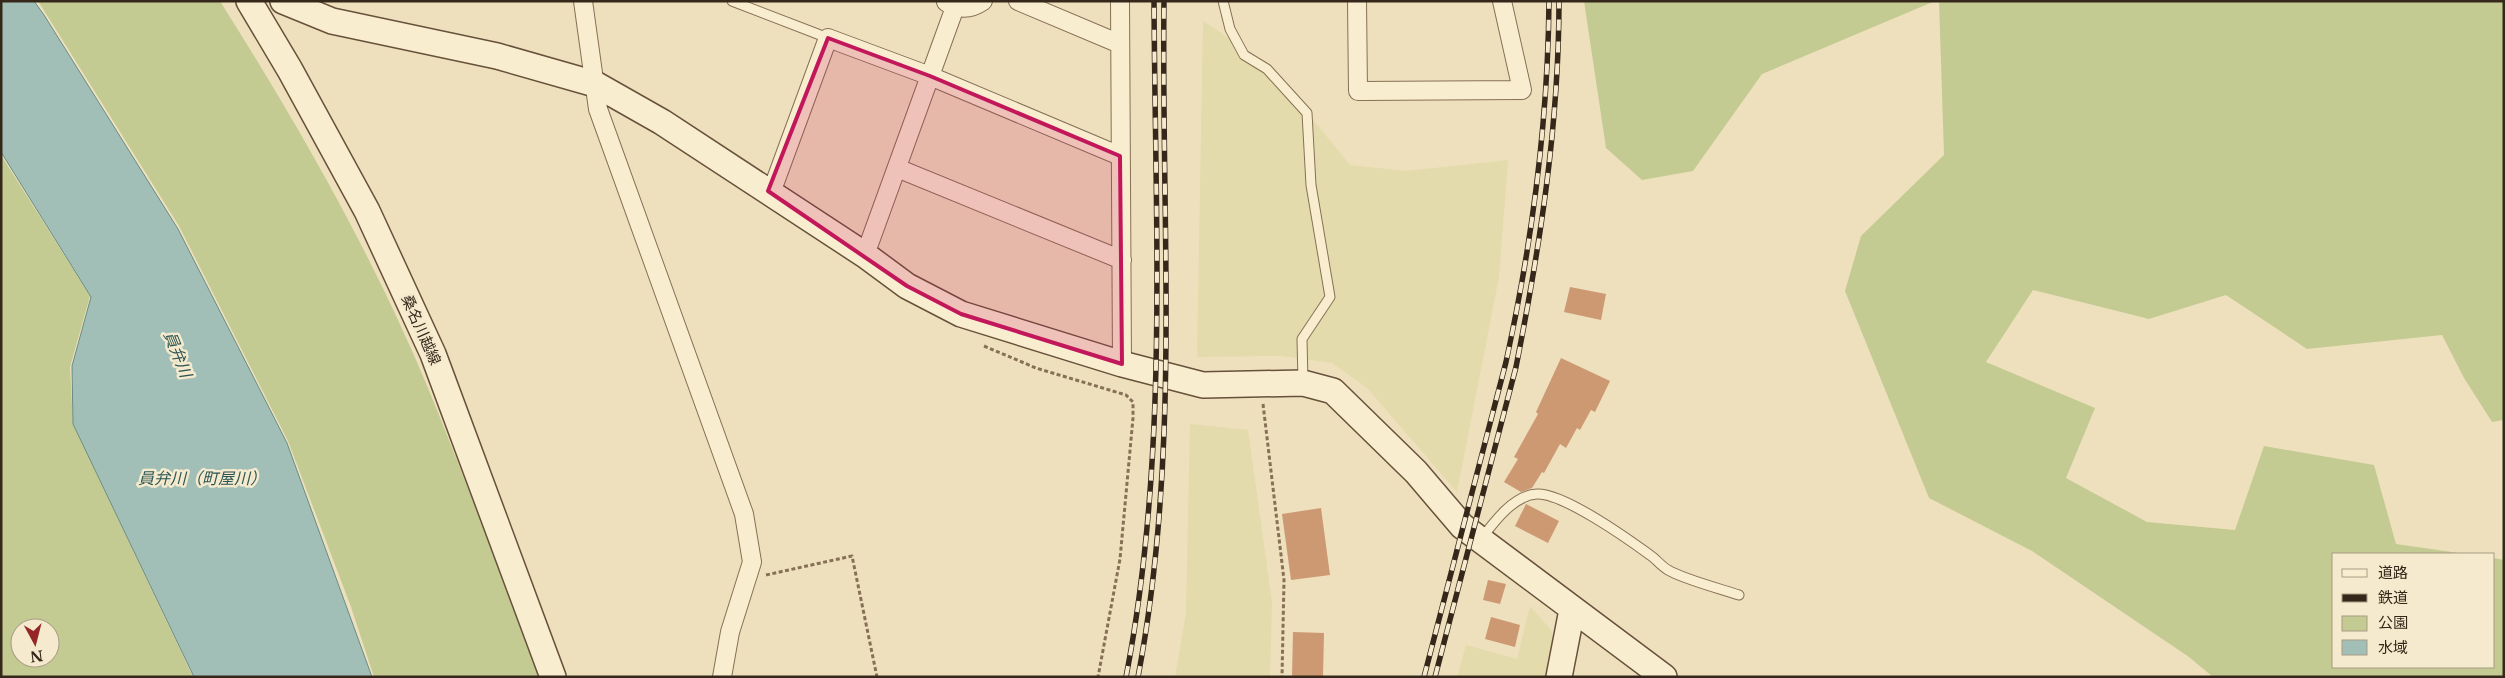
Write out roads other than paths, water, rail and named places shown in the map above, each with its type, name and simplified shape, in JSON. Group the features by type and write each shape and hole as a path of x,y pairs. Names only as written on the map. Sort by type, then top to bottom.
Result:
{"street":[{"name":"桑名川越線","path":"249,1 367,212 433,354 553,677"},
{"path":"283,1 332,21 497,56 595,84 662,122 866,255 907,286 961,314 1122,364 1203,385 1303,382 1333,391 1416,472 1462,526 1664,677"},
{"path":"583,1 598,109 744,514 752,562 730,632 722,677"},
{"path":"866,255 930,76 950,4 968,9 983,1"},
{"path":"1018,1 1120,44"},
{"path":"1120,1 1122,364"},
{"path":"1358,1 1358,91 1522,90 1502,1"},
{"path":"768,191 775,182 828,38 930,76 1120,156"},
{"path":"897,168 1122,260"},
{"path":"1559,677 1572,610"}],"lane":[{"path":"732,1 828,38"},
{"path":"1223,1 1230,29 1244,55 1267,69 1307,113 1311,185 1330,297 1302,339 1303,382"},
{"path":"1480,540 1492,524 1519,500 1537,494 1546,495 1591,516 1632,542 1668,570 1739,595"}],"water":[{"name":"員弁川（町屋川）","path":"1,1 34,1 178,229 287,443 372,677 194,677 73,424 72,366 91,297 1,152"}],"railway":[{"path":"1126,677 1140,594 1149,510 1154,425 1157,255 1154,1"},
{"path":"1138,677 1151,592 1160,508 1164,424 1166,340 1164,1"},
{"path":"1424,677 1506,362 1524,273 1542,137 1546,92 1549,1"},
{"path":"1435,677 1516,367 1525,322 1547,185 1552,139 1556,93 1559,1"}],"water label":[{"name":"員弁川","path":"178,354"}]}
